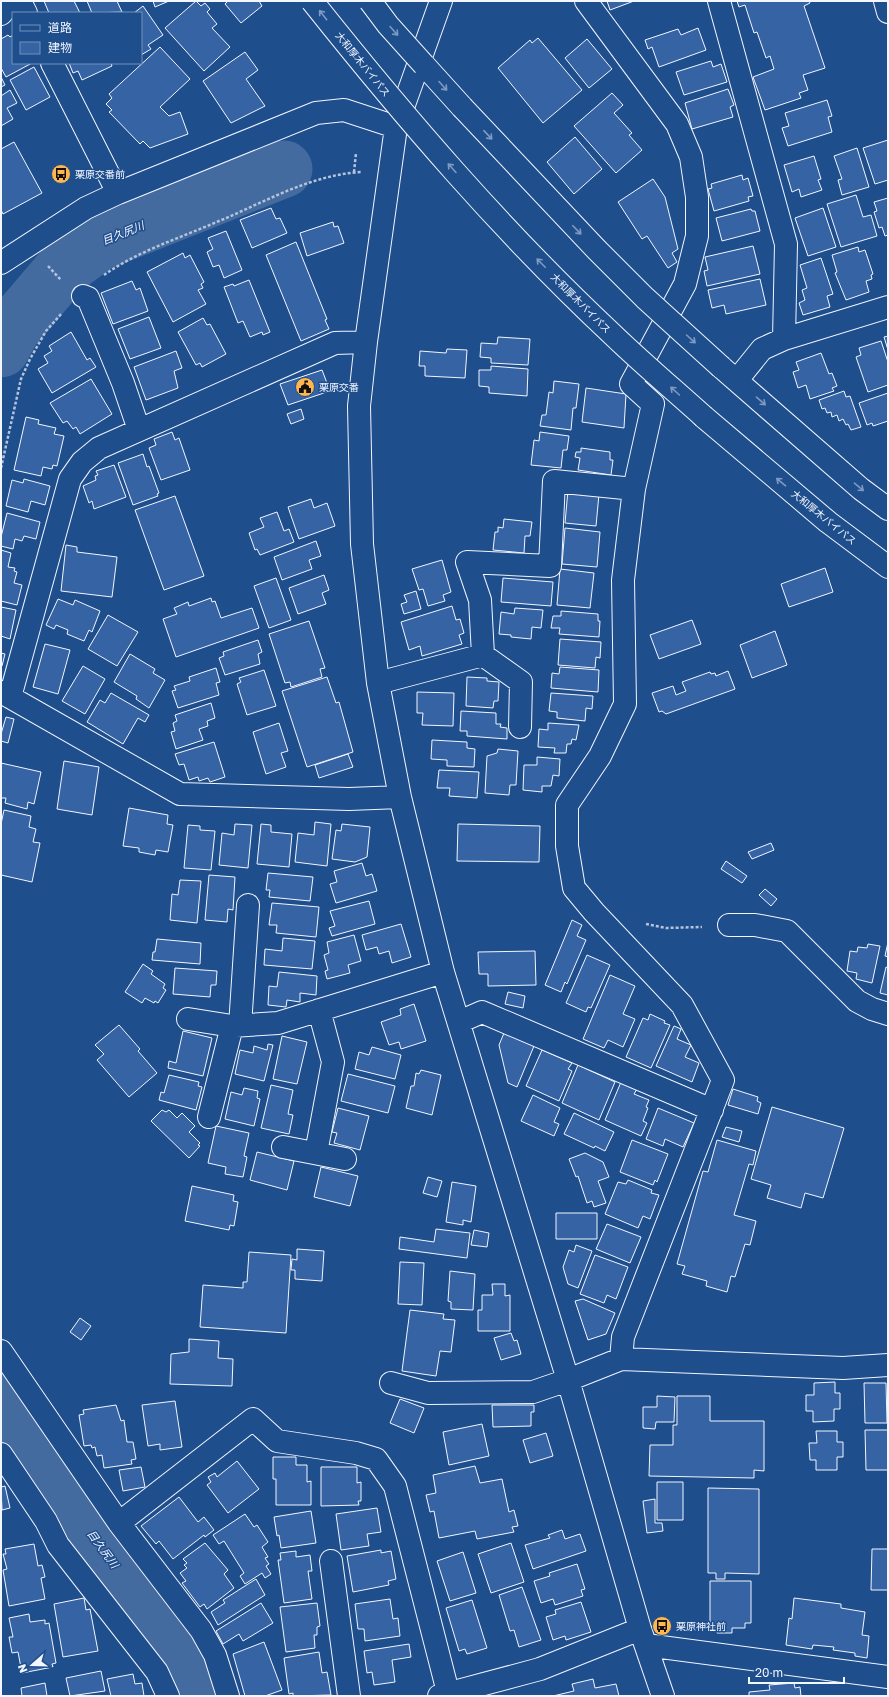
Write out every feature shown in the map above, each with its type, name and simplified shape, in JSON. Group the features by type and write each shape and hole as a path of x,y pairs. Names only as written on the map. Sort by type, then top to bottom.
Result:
{"main road":[{"path":"1,14 11,1"},
{"path":"20,1 26,12"},
{"name":"大和厚木バイパス","path":"312,1 379,86 511,233 611,334 704,417 828,522 888,567"},
{"path":"370,1 388,25 543,195 645,298 861,488 888,509"},
{"path":"441,1 396,127 366,342 360,406 362,544 378,683 400,796 443,972 568,1380 643,1637 663,1696"},
{"path":"586,1 677,124 691,157 698,197 696,236 685,284 631,384 653,404 634,489 623,580 625,704 600,756 568,806 567,846 574,888 594,912 682,1004 723,1080 623,1338 621,1359"},
{"path":"719,1 786,244 784,339"},
{"path":"885,1 888,12"},
{"path":"53,64 118,193"},
{"path":"1,263 86,208 118,193 316,113 344,110 396,127"},
{"path":"83,296 88,298 123,383 139,430"},
{"path":"729,373 762,349 784,339 888,307"},
{"path":"366,342 335,342 99,448 82,462 70,480 6,695 180,794 349,799 400,796"},
{"path":"520,727 521,682 484,655 480,600 467,562 550,566 554,481 634,489"},
{"path":"378,683 484,655"},
{"path":"210,1117 236,1026 248,905"},
{"path":"729,925 755,925 787,931 857,1001 872,1009 888,1014"},
{"path":"188,1020 236,1026 278,1023 443,972"},
{"path":"316,1153 333,1062 319,1010"},
{"path":"459,1022 482,1012 712,1110"},
{"path":"283,1147 345,1158"},
{"path":"1,1350 119,1523 201,1630 215,1655 228,1696"},
{"path":"391,1383 428,1393 533,1392 621,1359 843,1368 888,1365"},
{"path":"119,1523 253,1419 277,1441 356,1453 376,1459 395,1486 445,1695 540,1669 643,1637 888,1677"},
{"path":"1,1454 46,1520 58,1545 157,1672 168,1696"},
{"path":"331,1561 349,1696"}],"path":[{"path":"354,172 356,153"},
{"path":"99,278 130,258 301,185 342,173 366,171"},
{"path":"46,265 62,281"},
{"path":"1,468 21,379 30,359 46,331 66,308"},
{"path":"641,920 646,925 666,928 729,925"}],"building":[{"path":"44,1 74,1 80,12 49,12"},
{"path":"87,1 117,1 122,12 92,12"},
{"path":"153,1 169,1 155,7"},
{"path":"196,1 201,6 205,3 210,9 207,12 217,24 212,28 230,47 204,71 165,28"},
{"path":"228,1 259,1 262,6 241,23 225,4"},
{"path":"607,1 634,1 610,10"},
{"path":"737,1 809,1 810,3 804,6 825,68 803,75 808,90 799,93 801,98 765,110 753,77 774,69 770,56 766,58 757,32 754,33 745,5 739,7"},
{"path":"143,6 163,35 148,45 151,49 142,54 142,12 135,12"},
{"path":"698,28 706,50 659,67 652,47 648,49 645,40 678,29 681,35"},
{"path":"8,35 10,37 12,36 12,64 30,64 6,77 1,68 1,39"},
{"path":"538,38 582,90 543,123 498,68 530,40 532,43"},
{"path":"587,39 612,69 589,88 565,58"},
{"path":"160,47 190,79 160,107 169,116 180,112 188,134 150,148 143,141 140,144 109,112 112,110 106,104 112,98 109,94"},
{"path":"245,52 258,70 246,79 265,106 231,123 203,81"},
{"path":"711,61 713,67 721,64 727,82 684,95 676,72"},
{"path":"69,64 111,64 112,66 82,80 78,71 73,73"},
{"path":"34,67 50,97 26,110 10,80"},
{"path":"1,77 5,85 1,87"},
{"path":"728,89 734,105 730,107 733,117 692,129 685,103"},
{"path":"10,90 17,103 7,108 13,119 1,126 1,96"},
{"path":"612,93 623,105 614,113 632,133 629,135 642,150 616,173 574,126"},
{"path":"827,100 832,116 828,117 832,132 788,146 782,128 789,126 785,113"},
{"path":"575,137 602,169 574,194 547,162"},
{"path":"888,140 888,180 875,184 863,148"},
{"path":"14,142 42,193 3,214 1,210 1,149"},
{"path":"857,148 869,187 842,195 838,180 842,179 834,156"},
{"path":"814,156 821,179 818,180 822,190 801,197 799,189 792,192 784,165"},
{"path":"742,175 743,180 748,178 753,196 748,197 749,201 714,211 708,189 712,188 711,184"},
{"path":"653,179 665,197 678,249 672,253 677,262 668,268 647,236 642,239 618,202"},
{"path":"856,195 863,217 871,215 877,236 841,247 827,204"},
{"path":"888,198 888,235 885,236 882,227 879,228 874,212 877,211 874,202"},
{"path":"271,208 276,219 280,218 287,233 252,248 240,220"},
{"path":"823,208 836,247 808,256 795,218"},
{"path":"751,209 752,211 755,211 760,231 722,241 716,218"},
{"path":"333,222 334,227 338,226 344,243 307,256 300,233"},
{"path":"226,231 242,270 224,278 219,265 213,267 207,252 213,249 208,238"},
{"path":"296,242 327,319 325,320 329,329 301,341 266,255"},
{"path":"753,246 760,274 707,286 704,271 708,270 705,257"},
{"path":"858,247 859,252 865,250 873,274 871,275 872,279 866,281 869,292 846,300 835,273 837,272 832,255"},
{"path":"183,253 185,258 190,255 204,282 201,284 203,288 198,290 206,304 173,322 147,272"},
{"path":"821,258 833,294 827,296 830,307 803,315 799,303 805,300 802,290 807,288 800,265"},
{"path":"760,279 766,305 726,314 724,305 712,308 708,290"},
{"path":"249,280 270,332 263,335 262,332 250,337 243,321 238,323 224,287 233,284 234,286"},
{"path":"132,281 136,290 140,288 148,311 113,324 101,293"},
{"path":"149,317 161,348 130,359 118,329"},
{"path":"203,318 207,325 210,324 226,354 202,367 200,363 196,365 178,332"},
{"path":"71,332 87,360 90,358 96,367 52,393 38,369 48,363 44,356 52,351 49,346"},
{"path":"888,336 888,350 884,337"},
{"path":"498,337 530,339 528,365 491,363 491,358 480,357 481,343 497,344"},
{"path":"881,341 888,362 888,385 868,392 856,357 861,355 859,348"},
{"path":"447,349 467,350 465,378 425,376 425,366 419,366 420,351 446,353"},
{"path":"176,351 182,368 174,371 178,388 146,400 134,367"},
{"path":"821,353 829,374 832,373 837,386 832,388 834,391 810,399 806,385 798,388 793,372 799,370 796,362"},
{"path":"491,366 528,369 527,396 489,393 489,387 479,386 479,370 491,370"},
{"name":"栗原交番","path":"322,370 330,391 288,405 280,384"},
{"path":"91,379 112,414 80,434 76,427 73,429 67,421 63,423 50,403"},
{"path":"554,381 579,384 576,408 573,408 571,430 540,426 542,415 546,415 549,392 553,393"},
{"path":"586,388 626,394 624,428 582,422"},
{"path":"844,391 846,397 850,396 861,427 851,430 843,419 839,421 837,415 832,417 831,412 827,413 825,408 822,409 819,400"},
{"path":"888,393 888,421 873,426 872,423 867,425 859,403"},
{"path":"301,409 304,419 291,424 287,414"},
{"path":"26,417 39,420 38,424 56,428 54,434 64,436 57,466 53,465 52,469 43,467 41,476 14,470"},
{"path":"172,432 175,440 179,438 190,470 161,480 149,448 156,445 154,439"},
{"path":"540,432 569,436 567,450 563,450 561,468 531,465 534,440 539,441"},
{"path":"581,448 610,452 610,460 613,460 611,475 578,470 580,458 575,457 576,452 581,452"},
{"path":"143,454 147,467 149,466 159,493 157,494 158,496 133,505 118,463"},
{"path":"114,465 126,497 94,509 92,501 89,503 83,486 96,480 95,476 98,475 96,471"},
{"path":"24,479 50,486 45,505 31,501 28,512 6,506 12,480 23,483"},
{"path":"568,490 599,494 596,526 565,523"},
{"path":"175,496 204,576 164,590 135,510"},
{"path":"311,499 314,508 327,503 335,526 299,539 288,507"},
{"path":"277,512 284,531 289,529 294,542 260,555 257,549 255,550 249,533 264,527 260,518"},
{"path":"7,513 40,522 36,539 24,536 22,541 15,539 13,549 1,546 1,537"},
{"path":"504,519 532,522 530,536 525,536 524,553 493,550 495,532 498,532 498,527 503,528"},
{"path":"565,528 600,532 597,567 562,564"},
{"path":"316,541 321,556 309,560 312,569 282,580 274,557"},
{"path":"66,545 77,547 77,552 117,557 112,597 61,591"},
{"path":"1,550 11,553 8,567 15,568 14,571 17,572 14,583 22,585 17,605 1,601"},
{"path":"442,560 451,592 443,595 445,601 428,606 423,589 419,590 412,569"},
{"path":"825,568 833,592 789,607 781,584"},
{"path":"560,569 594,573 590,608 557,605"},
{"path":"324,575 329,590 322,593 326,604 298,614 289,588"},
{"path":"276,578 291,620 269,628 254,586"},
{"path":"503,578 553,582 551,606 501,602"},
{"path":"416,591 421,609 404,614 401,604 407,602 404,595"},
{"path":"211,598 212,602 215,601 221,618 252,608 259,628 176,657 163,619 177,614 174,608 188,602 189,606"},
{"path":"58,599 73,605 75,600 100,611 92,632 89,630 84,641 67,634 68,630 56,625 54,629 46,625"},
{"path":"452,606 456,620 460,619 464,633 459,635 462,644 422,656 420,646 409,650 401,622"},
{"path":"1,607 16,610 10,639 1,636"},
{"path":"515,608 543,610 541,628 532,627 531,639 499,634 501,612 514,614"},
{"path":"561,611 598,614 598,621 600,621 599,637 559,634 560,628 551,628 553,616 561,616"},
{"path":"108,615 138,632 117,666 88,649"},
{"path":"692,620 701,644 659,659 650,635"},
{"path":"309,621 325,668 320,669 322,677 291,687 290,682 285,683 269,634"},
{"path":"775,631 787,665 752,678 740,645"},
{"path":"560,639 601,642 600,658 596,657 595,668 558,665"},
{"path":"258,640 262,652 258,654 260,664 225,675 219,658 224,656 223,652"},
{"path":"45,644 70,650 58,694 33,687"},
{"path":"1,653 5,654 2,666 1,665"},
{"path":"130,654 155,669 153,673 165,680 149,708 136,699 137,696 114,682"},
{"path":"83,666 105,679 85,714 62,701"},
{"path":"560,667 599,670 598,692 551,688 552,673 559,674"},
{"path":"216,668 220,682 216,683 219,695 178,708 172,691 176,690 174,686 190,681 189,677"},
{"path":"264,670 276,706 247,715 237,684 241,682 239,678"},
{"path":"728,671 735,689 666,714 662,711 659,712 652,693 673,686 676,695 686,691 682,682 710,672 711,674 715,673 716,676"},
{"path":"327,677 336,703 339,702 353,752 307,767 282,691"},
{"path":"467,677 487,678 487,681 499,682 498,701 494,701 493,708 466,706"},
{"path":"417,692 454,693 453,726 422,725 423,713 417,713"},
{"path":"111,693 149,715 145,722 138,718 123,744 87,722 100,700 105,703"},
{"path":"551,693 593,696 592,709 586,708 585,721 557,718 557,712 549,711"},
{"path":"211,703 215,718 207,721 208,726 199,729 203,740 176,749 171,732 175,731 173,723 177,721 175,715"},
{"path":"461,711 496,713 496,724 501,724 500,727 507,728 507,739 467,736 467,731 460,731"},
{"path":"6,717 14,719 8,743 1,741 1,734"},
{"path":"279,723 288,751 281,753 286,767 266,774 253,732"},
{"path":"548,723 579,725 576,740 572,739 571,744 567,744 566,753 554,753 555,748 538,747 539,729 548,730"},
{"path":"432,740 467,742 467,748 475,749 474,767 447,766 447,760 431,759"},
{"path":"214,742 225,777 210,782 208,778 199,781 198,777 189,780 184,764 179,765 175,754"},
{"path":"498,749 518,751 516,785 510,785 509,795 485,793 487,756 497,753"},
{"path":"348,754 353,767 319,778 315,765"},
{"path":"537,757 560,759 559,776 553,775 551,786 542,786 542,792 523,790 524,765 537,765"},
{"path":"64,761 99,767 92,815 57,809"},
{"path":"1,763 41,772 34,804 28,802 27,809 5,803 6,798 1,798"},
{"path":"439,770 479,772 477,798 449,796 450,788 437,788"},
{"path":"129,808 168,815 167,824 173,825 168,852 156,850 155,855 139,852 139,848 123,846"},
{"path":"4,810 31,816 29,827 36,829 33,842 40,843 32,882 1,875 1,824"},
{"path":"315,822 331,824 327,866 295,862 298,833 314,835"},
{"path":"235,824 252,825 248,868 219,865 222,833 234,835"},
{"path":"261,824 271,825 271,832 292,834 289,867 257,864"},
{"path":"342,824 370,827 367,857 355,862 332,859 336,830 341,831"},
{"path":"458,824 540,826 539,862 457,861"},
{"path":"188,825 200,826 200,830 215,831 211,870 184,868"},
{"path":"771,843 774,850 752,859 748,852"},
{"path":"726,861 747,876 742,883 721,869"},
{"path":"362,863 366,876 372,874 377,891 336,903 330,884 337,882 334,871"},
{"path":"268,873 313,877 310,901 269,897 270,890 266,890"},
{"path":"209,875 235,877 233,910 228,909 227,922 205,920"},
{"path":"180,880 201,881 197,923 170,920 172,894 178,895"},
{"path":"765,889 777,899 771,906 759,895"},
{"path":"369,901 375,924 332,936 329,928 335,926 330,911"},
{"path":"272,903 319,907 316,937 276,933 277,925 269,925"},
{"path":"572,920 582,925 577,936 586,940 567,984 565,982 561,992 545,985"},
{"path":"401,924 411,957 392,963 389,951 379,954 377,947 366,950 362,935"},
{"path":"354,935 361,961 348,965 350,973 327,979 325,971 328,970 324,955 329,953 327,942"},
{"path":"283,938 315,941 312,969 264,965 265,949 282,951"},
{"path":"157,939 201,943 200,964 152,960"},
{"path":"888,942 888,957 885,956"},
{"path":"868,944 880,946 872,983 856,979 857,973 847,971 850,951 857,952 858,947 867,948"},
{"path":"535,951 536,985 488,986 488,974 479,974 478,952"},
{"path":"587,955 610,965 591,1008 588,1007 586,1012 566,1003"},
{"path":"143,964 153,971 151,974 165,984 163,988 166,990 158,1003 155,1001 154,1003 145,998 142,1003 125,992"},
{"path":"886,967 888,968 888,995 880,993"},
{"path":"175,968 217,971 216,985 211,985 210,997 173,994"},
{"path":"279,972 317,976 316,995 300,993 300,1002 287,1000 286,1007 268,1005 269,986 277,987"},
{"path":"610,975 635,986 623,1014 635,1019 623,1047 608,1040 604,1048 583,1039"},
{"path":"508,992 525,996 523,1008 505,1004"},
{"path":"414,1004 426,1041 401,1049 399,1042 389,1045 381,1022 401,1015 400,1009"},
{"path":"650,1014 670,1025 651,1068 626,1057 643,1018 648,1020"},
{"path":"119,1025 140,1049 138,1051 157,1073 129,1097 97,1060 104,1054 95,1045"},
{"path":"674,1026 681,1029 677,1039 691,1045 685,1057 699,1063 692,1082 656,1066"},
{"path":"183,1031 212,1038 203,1076 168,1068 169,1061 176,1063"},
{"path":"504,1033 534,1046 517,1087 508,1083 499,1045"},
{"path":"282,1036 307,1042 297,1084 273,1079"},
{"path":"268,1044 273,1045 264,1081 235,1074 240,1050 253,1053 254,1046 267,1050"},
{"path":"372,1047 401,1055 395,1079 355,1069 359,1052 369,1055"},
{"path":"542,1050 572,1063 568,1069 572,1071 559,1101 526,1086"},
{"path":"578,1065 615,1082 599,1120 562,1103"},
{"path":"421,1070 441,1075 432,1115 406,1108 411,1086 414,1086 416,1073 419,1074"},
{"path":"348,1074 395,1086 388,1113 341,1101"},
{"path":"169,1075 199,1082 198,1086 202,1087 196,1110 159,1100 161,1092 164,1093"},
{"path":"621,1082 637,1089 634,1094 649,1100 646,1107 648,1108 643,1121 647,1123 641,1136 605,1120"},
{"path":"271,1085 293,1090 288,1114 293,1115 289,1134 261,1128"},
{"path":"244,1088 258,1091 257,1098 260,1099 254,1126 225,1119 231,1092 242,1095"},
{"path":"733,1089 758,1097 757,1101 761,1103 758,1114 728,1105"},
{"path":"533,1095 560,1108 554,1122 559,1124 554,1136 521,1121"},
{"path":"772,1107 844,1128 823,1198 805,1193 801,1208 767,1198 771,1185 751,1179"},
{"path":"338,1108 369,1116 360,1150 334,1143 337,1133 332,1132"},
{"path":"658,1108 694,1123 683,1147 665,1139 663,1146 646,1139"},
{"path":"162,1110 166,1112 169,1110 177,1118 182,1113 195,1126 189,1132 200,1143 198,1145 200,1146 189,1158 151,1121"},
{"path":"574,1113 614,1132 605,1151 595,1146 594,1148 564,1134"},
{"path":"216,1126 249,1133 244,1156 247,1157 243,1177 225,1174 226,1167 208,1163"},
{"path":"726,1127 742,1131 739,1142 722,1137"},
{"path":"632,1140 668,1154 657,1182 655,1180 653,1185 620,1172"},
{"path":"717,1140 756,1151 753,1165 749,1164 734,1215 756,1221 750,1245 745,1244 735,1277 731,1276 727,1292 706,1286 707,1281 682,1274 685,1266 677,1264 703,1171 708,1172"},
{"path":"257,1152 294,1161 287,1190 250,1180"},
{"path":"585,1153 603,1162 609,1177 598,1181 606,1203 594,1207 592,1201 587,1203 578,1176 576,1177 569,1159"},
{"path":"321,1167 358,1176 350,1206 314,1197"},
{"path":"428,1177 442,1181 437,1197 423,1193"},
{"path":"628,1180 652,1190 651,1193 659,1195 650,1219 643,1216 638,1228 605,1214 618,1182 626,1184"},
{"path":"452,1182 476,1186 471,1222 463,1220 463,1225 446,1222"},
{"path":"192,1186 234,1195 233,1201 238,1202 234,1226 230,1225 229,1230 185,1221"},
{"path":"556,1213 597,1213 597,1239 556,1239"},
{"path":"607,1224 641,1237 630,1263 596,1249"},
{"path":"436,1229 470,1233 467,1258 399,1249 400,1237 434,1242"},
{"path":"474,1230 489,1233 487,1247 471,1245"},
{"path":"576,1245 592,1251 578,1288 568,1284 563,1267 569,1250 574,1252"},
{"path":"297,1249 324,1251 322,1281 295,1279 295,1270 291,1270 292,1259 297,1260"},
{"path":"249,1252 291,1255 286,1333 200,1327 203,1285 243,1288 243,1282 247,1282"},
{"path":"595,1255 628,1267 616,1299 607,1295 604,1303 580,1294"},
{"path":"400,1262 424,1263 422,1305 398,1304"},
{"path":"450,1271 475,1274 473,1310 451,1309 451,1302 448,1301"},
{"path":"492,1284 505,1284 505,1296 510,1295 510,1331 478,1331 478,1310 482,1310 482,1295 493,1295"},
{"path":"583,1299 615,1313 606,1334 588,1340 575,1301"},
{"path":"410,1310 444,1314 443,1319 455,1320 451,1352 440,1351 436,1376 402,1371"},
{"path":"80,1318 91,1326 81,1340 70,1332"},
{"path":"511,1333 514,1341 517,1340 521,1354 501,1360 494,1338"},
{"path":"189,1339 219,1341 218,1358 233,1359 232,1386 170,1384 171,1354 189,1352"},
{"path":"835,1382 835,1393 840,1393 840,1409 834,1409 834,1421 813,1422 813,1411 806,1411 806,1395 814,1395 814,1383"},
{"path":"864,1383 886,1383 887,1423 865,1423"},
{"path":"657,1396 675,1397 674,1422 656,1422 655,1429 643,1428 643,1407 657,1407"},
{"path":"677,1396 710,1396 710,1421 764,1421 764,1471 754,1470 754,1478 649,1476 650,1445 673,1445 673,1425 677,1425"},
{"path":"400,1399 424,1408 414,1433 390,1423"},
{"path":"175,1401 182,1447 160,1450 160,1444 148,1446 142,1405"},
{"path":"116,1405 121,1421 124,1420 127,1442 133,1442 136,1459 131,1460 132,1464 104,1468 102,1455 97,1456 95,1447 92,1448 91,1445 84,1446 79,1415 84,1414 83,1410"},
{"path":"492,1405 534,1405 534,1412 531,1412 531,1426 493,1427"},
{"path":"482,1424 489,1456 449,1465 443,1432"},
{"path":"865,1430 888,1430 888,1470 866,1470"},
{"path":"816,1431 837,1431 837,1442 843,1442 843,1457 837,1457 837,1470 816,1470 816,1460 810,1460 809,1443 817,1443"},
{"path":"546,1433 553,1456 530,1463 523,1440"},
{"path":"273,1457 296,1457 296,1465 307,1465 307,1482 311,1481 311,1505 276,1505 276,1479 273,1479"},
{"path":"237,1461 259,1489 228,1513 207,1485 211,1482 208,1477 215,1473 217,1477"},
{"path":"475,1466 480,1483 502,1479 509,1512 514,1510 518,1526 512,1527 514,1532 477,1539 475,1531 439,1538 434,1511 430,1512 426,1495 436,1493 433,1475"},
{"path":"141,1467 145,1487 123,1491 119,1470"},
{"path":"321,1467 357,1467 357,1483 361,1482 361,1501 358,1501 359,1505 321,1506"},
{"path":"657,1482 683,1482 683,1520 657,1520"},
{"path":"5,1486 10,1508 2,1510 1,1487"},
{"path":"708,1488 759,1489 759,1574 725,1573 725,1579 716,1579 716,1573 708,1573"},
{"path":"179,1497 198,1522 204,1517 214,1530 205,1537 204,1535 173,1559 159,1541 156,1544 141,1526"},
{"path":"655,1499 655,1523 662,1523 663,1531 647,1533 643,1501"},
{"path":"377,1508 381,1532 367,1534 369,1546 341,1550 336,1514"},
{"path":"311,1511 316,1543 281,1548 279,1535 277,1536 274,1517"},
{"path":"245,1514 254,1527 257,1525 268,1542 262,1547 268,1557 265,1558 269,1564 266,1566 271,1574 265,1578 262,1573 245,1584 240,1576 244,1573 224,1541 219,1544 213,1535"},
{"path":"562,1530 565,1539 580,1534 586,1551 533,1569 525,1545 550,1538 548,1535"},
{"path":"205,1543 228,1570 224,1574 234,1588 207,1609 204,1604 200,1607 182,1583 186,1581 180,1573 187,1568 184,1565 187,1563 183,1559"},
{"path":"511,1543 524,1582 491,1593 478,1554"},
{"path":"34,1544 38,1566 42,1565 45,1577 41,1578 45,1599 9,1606 3,1570 7,1569 3,1554 6,1554 5,1549"},
{"path":"872,1549 888,1549 888,1590 871,1590"},
{"path":"381,1550 381,1553 391,1551 396,1579 388,1581 389,1585 353,1592 347,1556"},
{"path":"296,1551 296,1557 310,1555 312,1571 308,1571 312,1599 284,1603 278,1560 281,1560 280,1553"},
{"path":"463,1552 476,1593 450,1601 437,1561"},
{"path":"577,1564 585,1589 581,1590 583,1596 555,1605 553,1599 541,1603 534,1581 550,1576 549,1573"},
{"path":"256,1579 265,1595 218,1625 211,1612 225,1603 223,1600"},
{"path":"710,1581 751,1581 751,1623 745,1623 745,1628 732,1628 732,1633 717,1633 717,1627 710,1627"},
{"path":"522,1587 541,1640 519,1647 514,1630 510,1631 499,1595"},
{"path":"84,1598 86,1610 90,1609 98,1651 63,1657 54,1604"},
{"path":"794,1598 841,1604 841,1608 865,1612 862,1635 869,1636 867,1658 855,1656 855,1653 833,1650 834,1647 813,1645 812,1649 786,1645 789,1618 792,1619"},
{"path":"390,1599 393,1619 398,1618 400,1636 365,1641 364,1629 358,1629 355,1604"},
{"path":"472,1600 487,1648 467,1654 465,1649 459,1651 446,1608"},
{"path":"581,1602 591,1632 566,1640 565,1636 553,1640 546,1617 556,1614 555,1610"},
{"path":"261,1603 273,1623 243,1641 239,1634 223,1644 216,1631"},
{"path":"317,1603 320,1626 317,1627 317,1635 314,1635 315,1648 286,1652 280,1607"},
{"path":"29,1614 30,1622 45,1620 45,1624 49,1623 56,1663 52,1664 53,1667 22,1673 18,1652 12,1653 9,1637 13,1637 9,1618"},
{"path":"264,1642 282,1690 265,1696 245,1696 233,1654"},
{"path":"409,1644 411,1657 392,1660 395,1682 374,1685 372,1672 367,1673 364,1651"},
{"path":"319,1652 322,1673 327,1672 331,1695 293,1696 293,1693 289,1694 284,1658"},
{"path":"101,1671 105,1691 70,1696 66,1678"},
{"path":"133,1674 135,1684 142,1683 144,1696 111,1696 107,1679"},
{"path":"593,1679 595,1688 616,1684 619,1696 553,1696 574,1691 572,1684"},
{"path":"45,1683 47,1696 22,1696 21,1688"},
{"path":"794,1683 795,1688 800,1687 801,1696 749,1696 749,1692 770,1690 769,1685"}],"waterway":[{"name":"目久尻川","path":"1,349 12,329 65,267 98,243 284,169"},
{"name":"目久尻川","path":"1,1403 105,1554 176,1645 201,1696"}],"place":[{"name":"栗原交番前","path":"61,174"},
{"name":"栗原交番","path":"305,387"},
{"name":"栗原神社前","path":"662,1626"}]}
